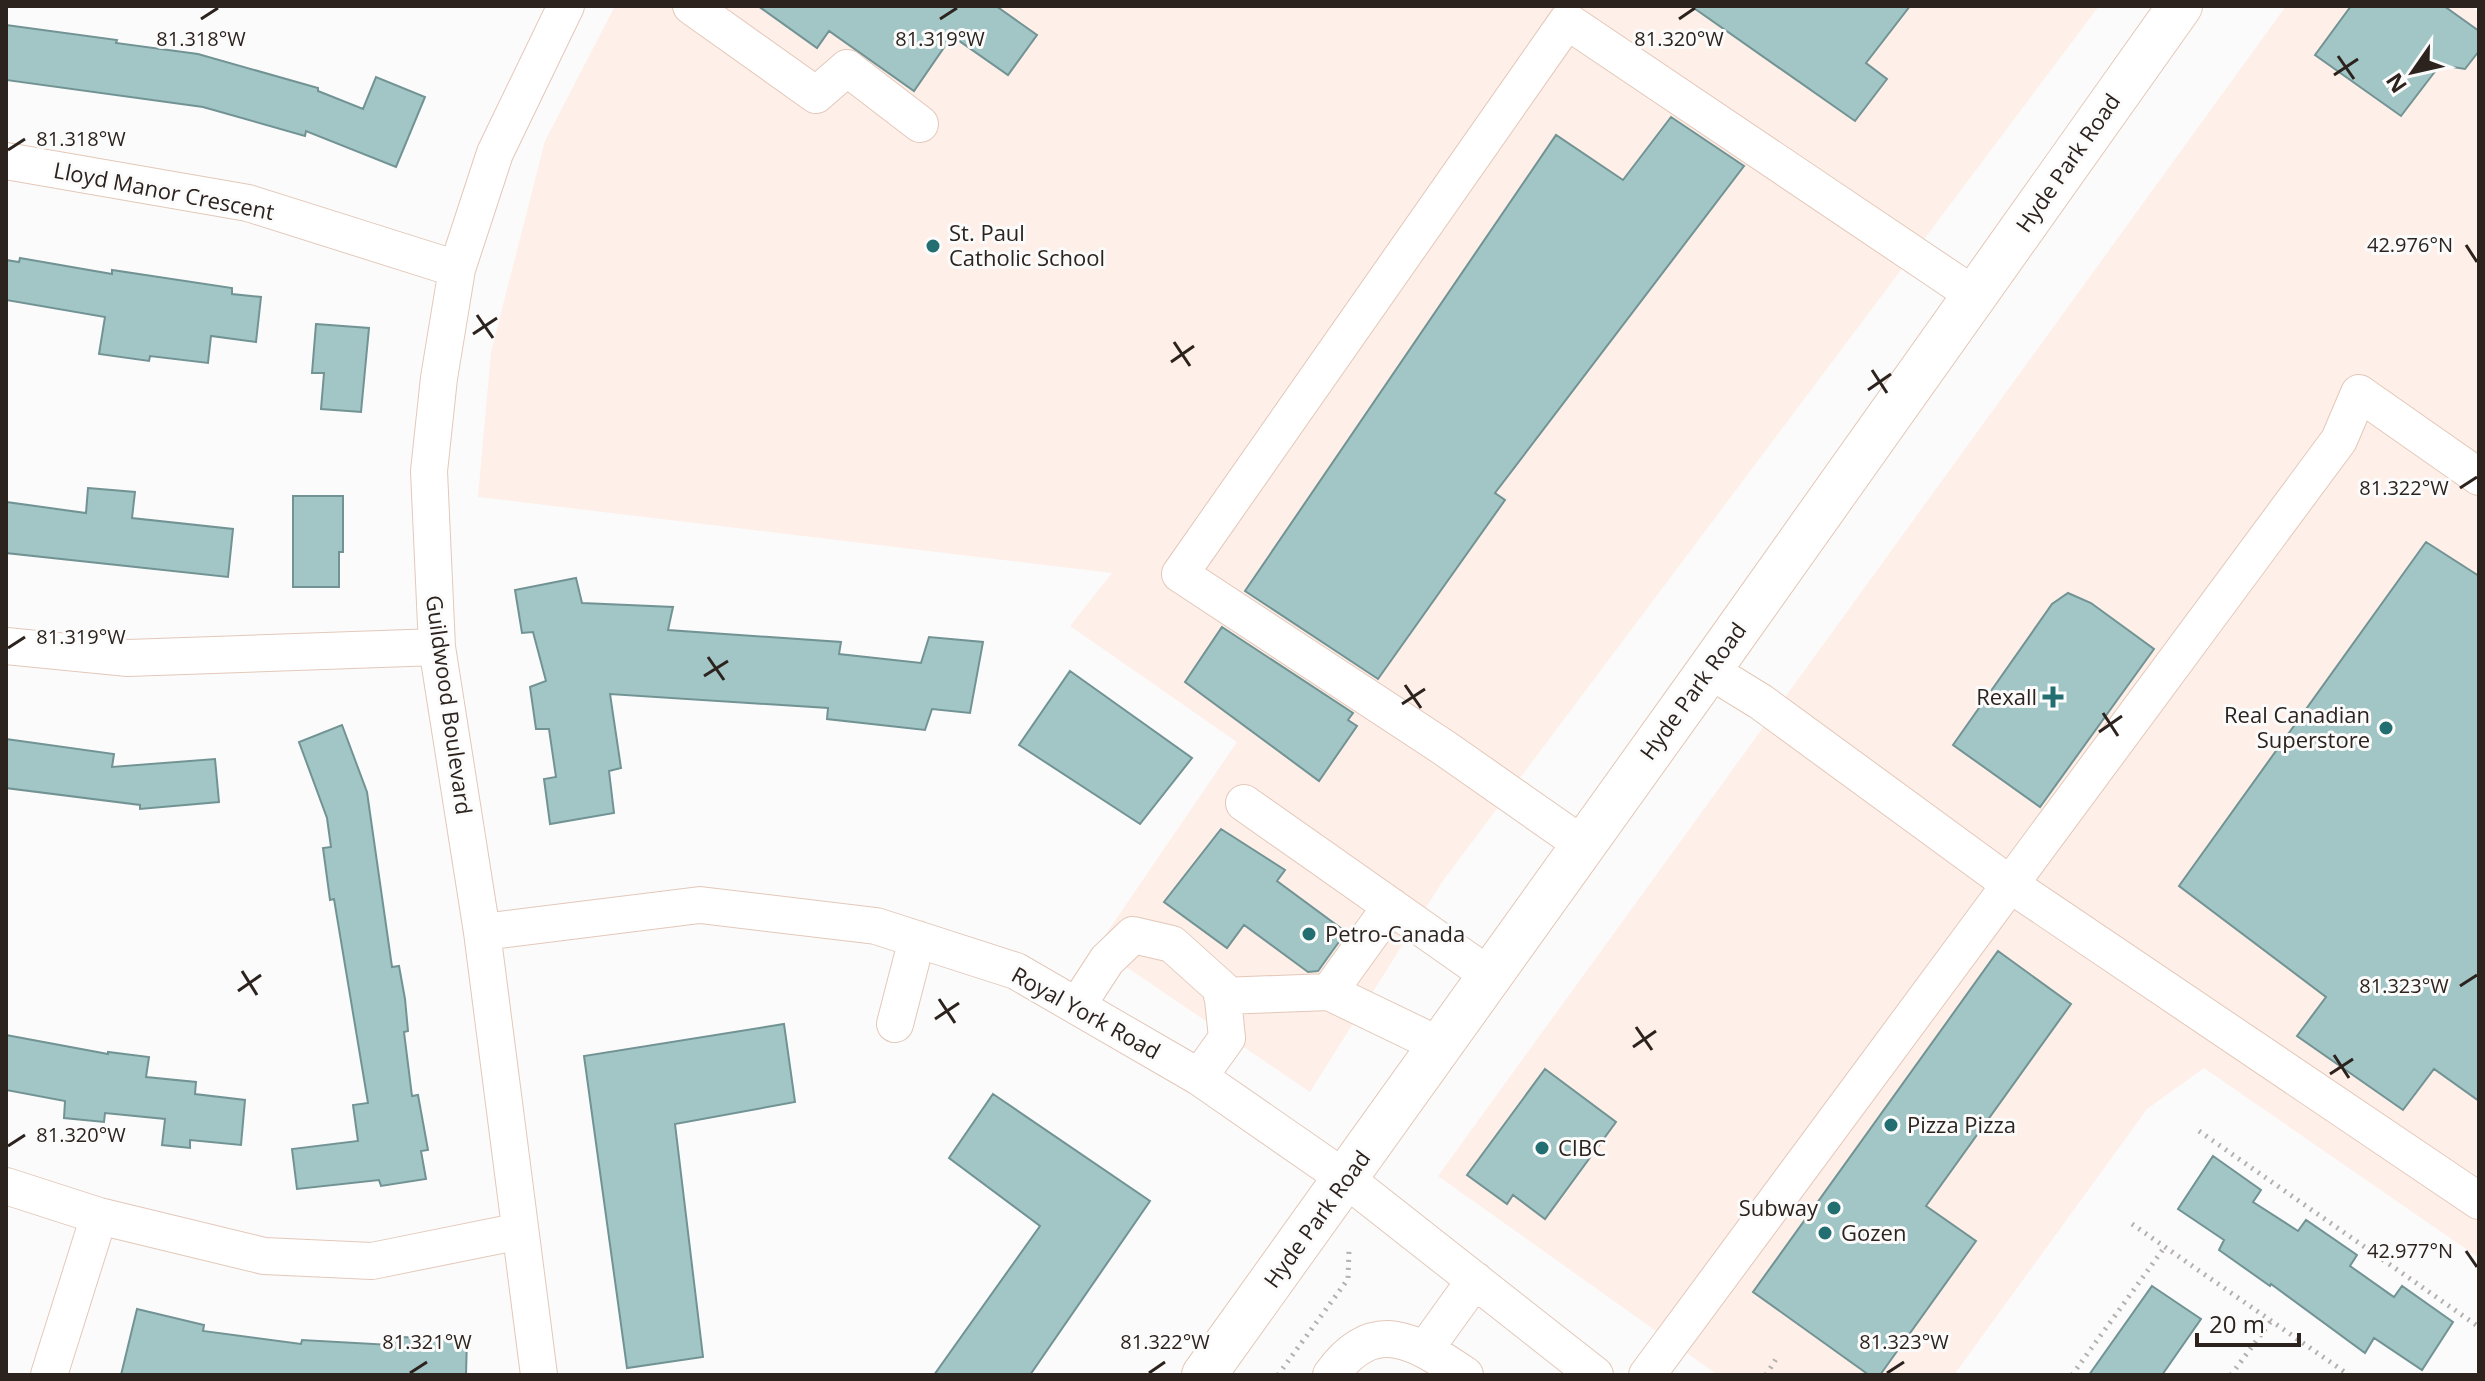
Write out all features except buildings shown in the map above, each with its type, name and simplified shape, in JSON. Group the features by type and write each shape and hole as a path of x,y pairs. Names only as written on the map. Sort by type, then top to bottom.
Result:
{"main road":[{"name":"Hyde Park Road","path":"1204,1375 2180,6"}],"street":[{"name":"Guildwood Boulevard","path":"539,1375 482,932 437,647 429,471 439,378 457,269 495,153 566,6"},
{"path":"691,6 816,95 847,68 920,124"},
{"path":"1583,845 1421,732 1180,574 1567,21 1974,295"},
{"name":"Lloyd Manor Crescent","path":"6,161 248,203 457,269"},
{"path":"1647,1375 2339,440 2359,393 2479,477"},
{"path":"6,646 128,658 437,647"},
{"path":"1709,670 1761,702 2011,885 2479,1201"},
{"path":"1244,803 1490,976"},
{"name":"Royal York Road","path":"482,932 700,905 876,926 1016,971 1199,1077 1346,1179 1595,1375"},
{"path":"1329,992 1391,906"},
{"path":"1077,1006 1107,960 1133,935 1172,944 1222,989 1227,1038 1199,1077"},
{"path":"895,1024 917,939"},
{"path":"1222,996 1329,992 1441,1046"},
{"path":"6,1186 99,1216 264,1256 372,1261 520,1231"},
{"path":"49,1375 99,1216"},
{"path":"1426,1348 1475,1280"},
{"path":"1331,1375 1345,1356 1362,1344 1389,1338 1426,1348 1465,1375"}],"path":[{"path":"2199,1131 2479,1327"},
{"path":"2132,1224 2349,1375"},
{"path":"2072,1375 2164,1248"},
{"path":"1278,1375 1348,1279 1349,1249"},
{"path":"2231,1375 2271,1321"},
{"path":"1766,1375 1776,1359"}],"shaded area":[{"path":"615,6 2099,6 1442,882 1310,1092 1097,947 1237,742 1070,626 1112,573 478,497 491,352 545,141"},
{"path":"2286,6 2470,6 2479,12 2479,1258 2204,1068 2147,1109 1954,1375 1718,1375 1438,1176"}],"place":[{"name":"St. Paul Catholic School","path":"933,246"},
{"name":"Rexall","path":"2053,697"},
{"name":"Real Canadian Superstore","path":"2386,728"},
{"name":"Petro-Canada","path":"1309,934"},
{"name":"Pizza Pizza","path":"1891,1125"},
{"name":"CIBC","path":"1542,1148"},
{"name":"Subway","path":"1834,1208"},
{"name":"Gozen","path":"1825,1233"}]}
